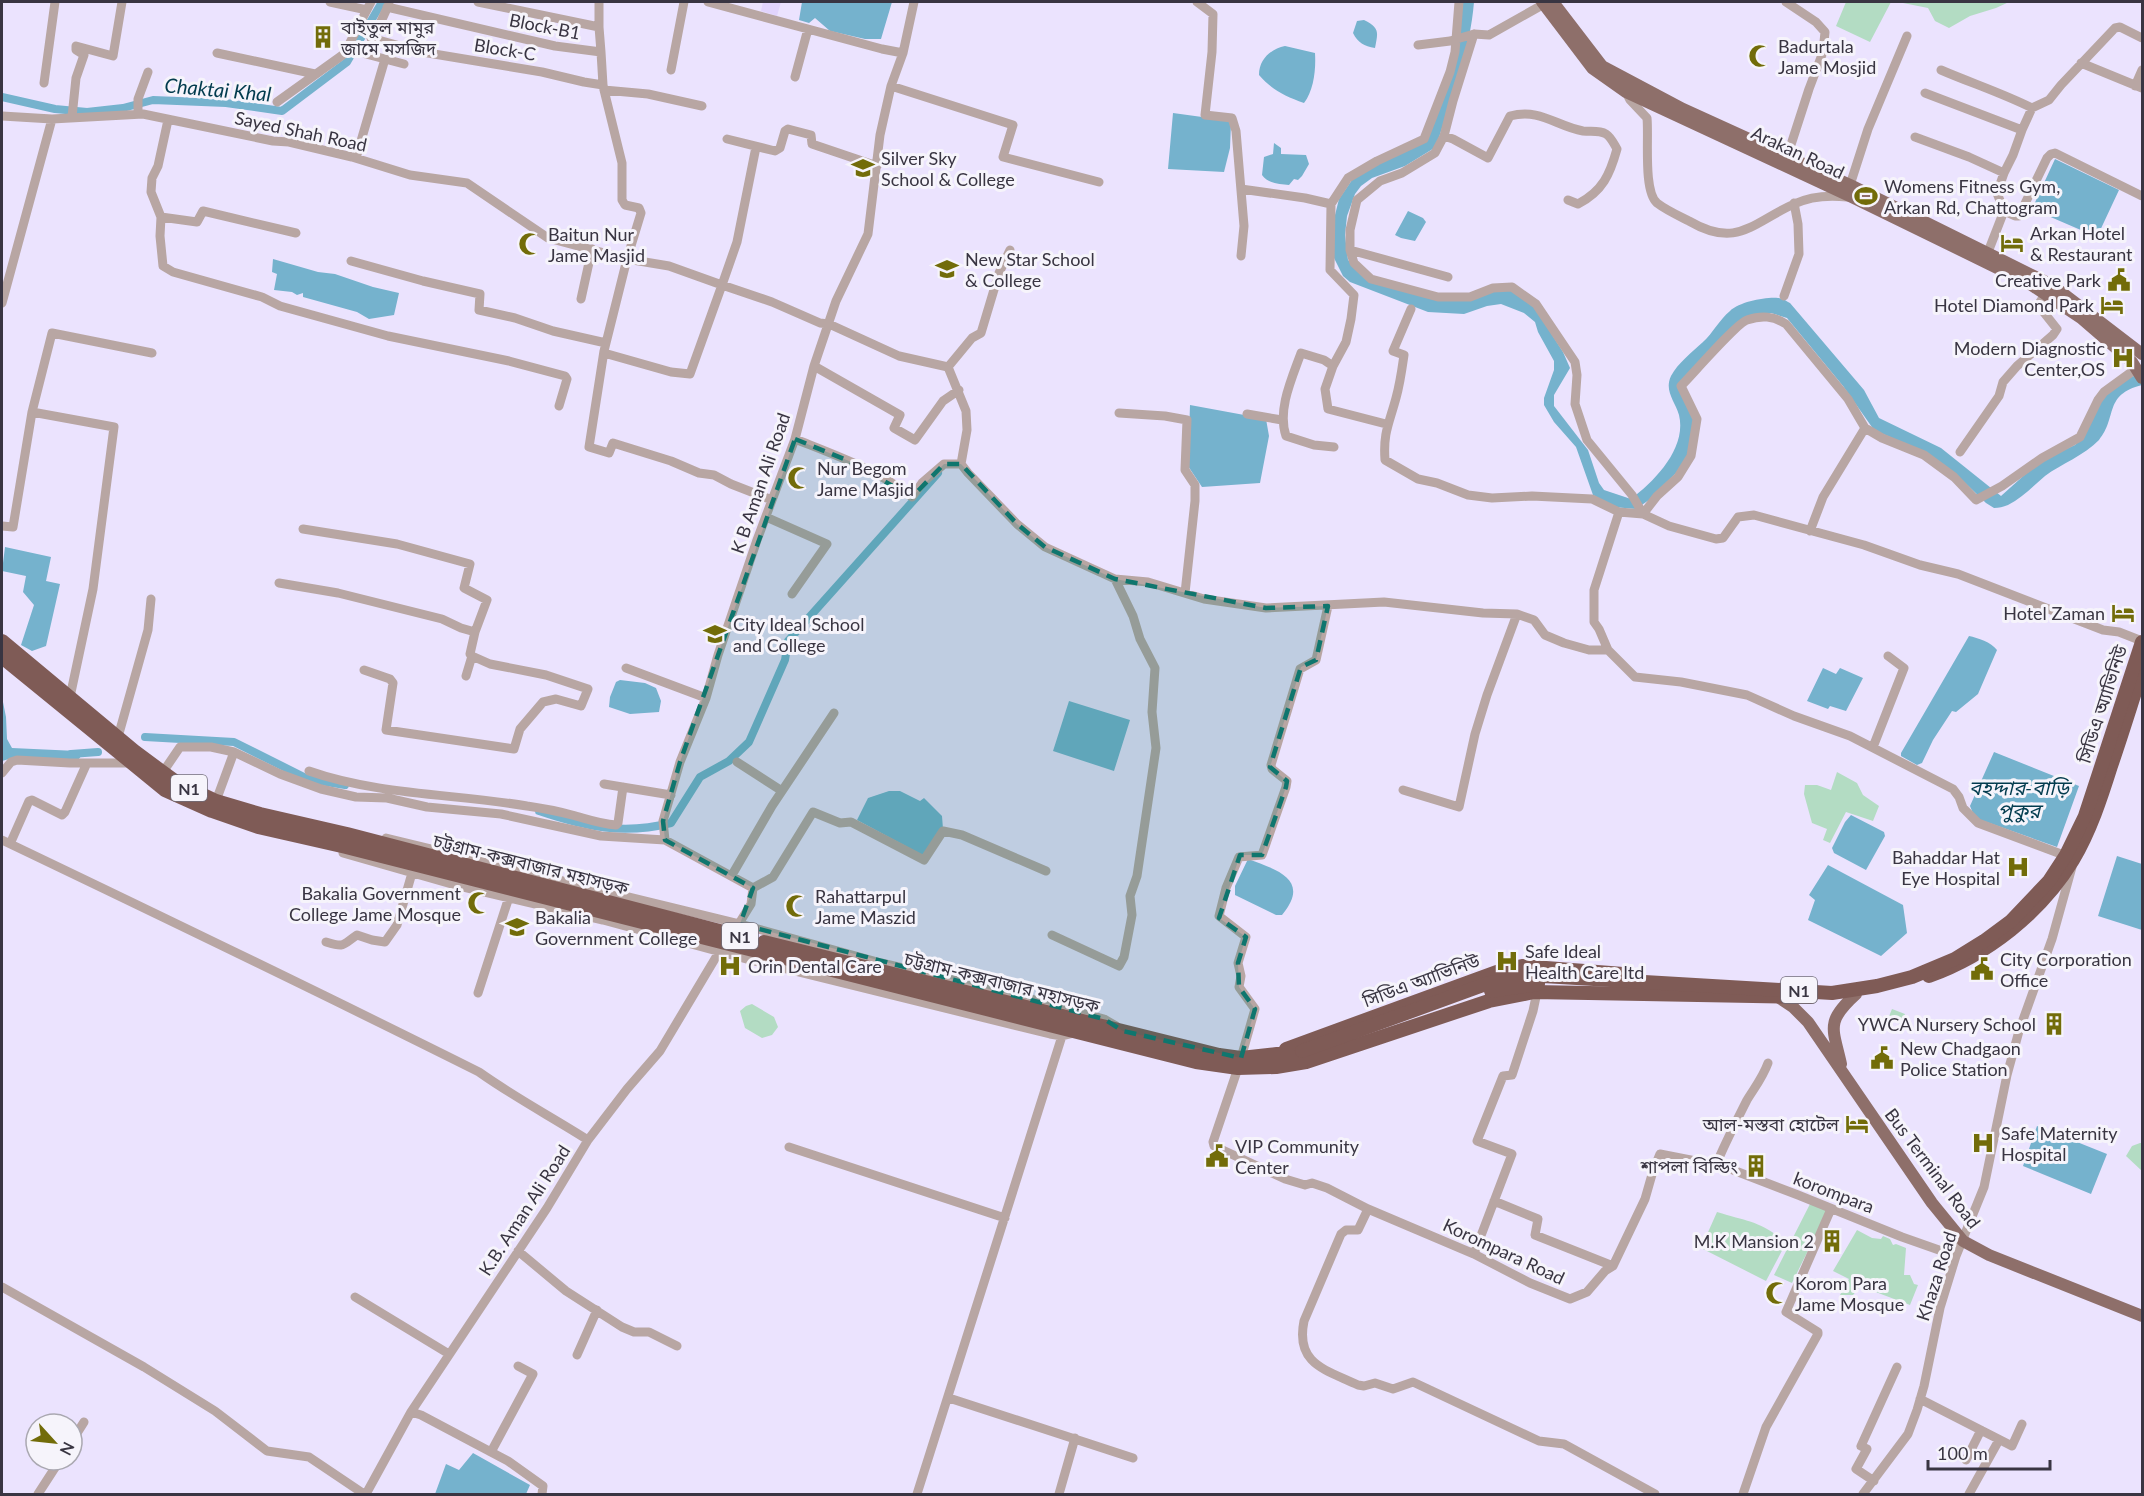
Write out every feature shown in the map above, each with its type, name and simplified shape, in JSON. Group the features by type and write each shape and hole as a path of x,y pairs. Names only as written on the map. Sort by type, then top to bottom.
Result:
{"highway":[{"name":"চট্টগ্রাম-কক্সবাজার মহাসড়ক","path":"2,641 176,782 216,801 286,828 1079,1032 1121,1037 1220,1055 1239,1063 1275,1061"},
{"name":"সিডিএ অ্যাভিনিউ","path":"1275,1061 1479,977 1522,966 1790,990 1857,988 1919,973 1949,959 1985,938 2015,915 2055,869 2069,857 2073,838 2142,641"},
{"name":"N1","path":"1303,1055 1486,984 1517,977 1585,978 1832,993 1861,990 1912,977 1955,959 2011,921 2049,881 2066,855 2085,816 2142,641"},
{"name":"চট্টগ্রাম-কক্সবাজার মহাসড়ক","path":"2,657 165,790 212,811 258,827 286,828 367,840 1121,1037"},
{"name":"N1","path":"1303,1055 1471,998 1517,986 1536,984 1790,1001 1846,1000 1881,994 1958,967 1987,948 2022,920 2068,866 2094,813 2142,665"},
{"name":"সিডিএ অ্যাভিনিউ","path":"1275,1061 1306,1062 1489,1001 1537,992 1828,997 1904,985 1950,969 2011,932 2038,904 2069,857 2098,806 2142,670"},
{"path":"1275,1061 1303,1055"}],"main road":[{"name":"Arakan Road","path":"1546,2 1602,66 1683,110 1850,185 2052,285 2142,354"},
{"name":"Arakan Road","path":"1546,2 1592,68 1626,92 1854,198 2046,293 2081,318 2140,373"},
{"name":"Bus Terminal Road","path":"1844,1077 1835,1042 1833,1022 1840,1008 1856,994"},
{"name":"Bus Terminal Road","path":"1778,997 1793,1007 1808,1022 1932,1203 1963,1241 1989,1255 2142,1316"}],"street":[{"path":"44,83 55,2"},
{"path":"71,117 76,78 84,55 76,50 76,46 113,56 122,2"},
{"path":"277,102 344,54 369,6 330,2"},
{"path":"478,2 599,27"},
{"name":"Block-B1","path":"389,4 555,46 602,52 599,2"},
{"path":"671,70 684,2"},
{"path":"708,2 903,53"},
{"name":"K B Aman Ali Road","path":"664,836 663,821 680,762 706,698 718,655 795,439 814,366 836,301 868,234 880,135 891,86 903,53 914,2"},
{"path":"1197,2 1213,14 1212,52 1205,115 1232,118 1236,131 1244,226 1241,256"},
{"path":"1386,424 1328,409 1325,389 1333,366 1346,342 1354,295 1330,270 1331,204 1348,178 1377,161 1424,139 1450,72 1455,52 1459,2"},
{"path":"1418,45 1474,34 1489,35 1546,2"},
{"path":"1786,2 1816,22 1825,32 1823,52 1787,157"},
{"path":"389,4 371,38 366,54 404,64"},
{"path":"2142,38 2120,27 2115,28 2049,100 2032,108 1997,193 2004,210 2019,216 2047,158 2055,153 2142,196"},
{"path":"795,77 808,29"},
{"path":"1474,34 1444,136 1435,153 1402,173 1380,181 1357,200 1350,230 1350,250 1354,263 1371,279 1438,297 1470,297 1493,288 1512,288 1536,304 1575,362 1577,375 1575,404 1587,440 1632,495 1642,512"},
{"path":"1850,185 1868,129 1907,36"},
{"name":"Block-C","path":"371,38 422,52 542,72 702,106"},
{"path":"602,52 604,87 622,163 622,200 625,205 639,208 641,213 605,348 590,448 609,453 613,443 699,473 714,475 772,500"},
{"path":"217,53 315,74"},
{"path":"356,158 385,59"},
{"path":"2081,63 2139,87 2142,70"},
{"path":"1941,70 1970,83 2004,94 2032,108"},
{"path":"140,114 138,99 148,72"},
{"path":"891,86 1013,125 1003,157 1099,182"},
{"path":"1626,92 1630,100 1647,118 1648,185 1655,202 1697,226 1722,234 1740,232 1794,203 1820,195 1854,198"},
{"path":"1925,93 2022,130"},
{"path":"1444,136 1488,158 1510,116 1521,113 1540,115 1583,131 1600,131 1609,135 1617,149 1609,176 1590,198 1578,204 1568,200"},
{"name":"Sayed Shah Road","path":"2,116 52,119 140,114 289,142 356,158 410,175 467,183 548,238 627,259 669,266 772,302 820,323 829,324 899,356 948,367"},
{"path":"2,303 52,119"},
{"path":"168,120 158,166 152,178 151,192 161,217 163,266 173,272 262,297 280,306 388,336 565,376 567,379 559,406"},
{"path":"727,139 777,150 788,129 812,135 812,144 877,166"},
{"path":"1915,137 2004,173"},
{"path":"351,261 480,294 479,310 515,318 671,372 690,374 737,242 756,147"},
{"path":"1241,189 1331,204"},
{"path":"1784,296 1799,254 1798,224 1794,203"},
{"path":"1988,252 2004,210"},
{"path":"161,217 197,222 203,211 296,233"},
{"path":"581,299 592,249"},
{"path":"961,464 967,430 966,411 948,367 972,338 981,333 999,273 1010,250"},
{"path":"1350,250 1448,277"},
{"path":"1960,452 1999,396 2003,382 2017,366 2054,335 2057,329 2038,304 2046,293"},
{"path":"1411,309 1393,351 1404,355 1396,399 1386,424 1385,460 1418,479 1437,483 1468,495 1492,498 1532,496 1593,499 1619,512 1642,512 1669,526 1716,539 1723,538 1738,517 1754,515 1863,545 1920,565 1958,574 2103,630 2119,632 2142,641"},
{"path":"1642,512 1678,477 1691,456 1697,419 1681,386 1744,320 1765,316 1776,318 1786,324 1848,399 1865,428 1882,438 1924,455 1954,477 1976,500 2080,437 2104,392 2140,373"},
{"path":"2,526 14,527 32,412 52,333 152,353"},
{"path":"1333,366 1324,360 1301,353 1289,387 1282,420 1286,436 1314,445 1334,447"},
{"path":"814,366 900,415 894,428 915,440 943,401 958,390"},
{"path":"32,412 114,427 93,588 70,697"},
{"path":"1119,413 1187,420 1185,470 1195,485 1195,501 1185,593"},
{"path":"1247,414 1282,420"},
{"path":"1810,531 1823,497 1865,428"},
{"path":"795,439 849,461 900,488 912,497 922,483 944,464 961,464 1017,524 1046,547 1115,579 1148,582 1204,598 1266,608 1384,602 1482,613 1517,614 1534,620 1545,635 1563,643 1589,650 1608,650"},
{"path":"1619,512 1594,590 1594,622 1608,650 1635,677 1681,682 1747,695 1794,717 1850,736 1953,789 1963,808 1978,823 2069,857"},
{"path":"766,517 827,544 792,594"},
{"path":"303,529 397,544 470,564 464,588 487,600 475,632 470,654 472,656 466,676"},
{"path":"1052,935 1119,966 1124,957 1132,915 1130,896 1137,876 1156,748 1152,712 1155,668 1115,579"},
{"path":"279,583 338,593 442,619 475,632"},
{"path":"118,737 147,630 151,599"},
{"path":"1239,1063 1255,1009 1239,987 1241,976 1238,963 1246,937 1219,916 1226,888 1239,857 1262,855 1286,787 1287,782 1272,769 1271,765 1300,669 1316,660 1328,606"},
{"path":"1402,790 1459,807 1481,715 1517,614"},
{"path":"364,670 390,678 393,683 386,730 514,749 520,729 543,702 556,699 581,706 588,689 546,675 490,664 472,656"},
{"path":"1870,746 1904,668 1888,656"},
{"path":"626,668 706,698"},
{"path":"732,875 782,791 834,713"},
{"path":"163,772 180,747 211,747 234,752 280,774 321,789 356,797 387,798 428,807 501,814 601,836 664,836 753,888"},
{"path":"216,801 234,752"},
{"path":"2,773 11,762 17,760 131,763"},
{"path":"737,762 782,791"},
{"path":"87,763 66,812 62,815 32,800 29,801 6,842 480,1072 508,1093 558,1120 588,1140"},
{"path":"309,771 330,778 425,794 525,806 572,815 602,824 616,825 623,787"},
{"path":"604,784 671,795"},
{"path":"753,888 773,877 813,812 840,823 851,822 924,860 943,831 962,835 1046,871"},
{"path":"286,828 290,838 295,841 412,873 720,949 887,994 1062,1036 1079,1032"},
{"path":"367,840 380,836 881,963 998,990 1110,1022 1121,1037"},
{"name":"Khaza Road","path":"1863,1494 1908,1434 1920,1399 1940,1308 1956,1256 1984,1187 2007,1075 2019,1032 2052,939 2069,857"},
{"path":"326,942 346,945 357,935 385,942 397,925 412,873"},
{"path":"738,927 751,904 753,888"},
{"path":"478,993 509,897"},
{"name":"K.B. Aman Ali Road","path":"365,1494 411,1412 518,1251 588,1140 660,1051 712,967 720,949"},
{"path":"1474,1254 1512,1154 1477,1141 1503,1076 1512,1076 1537,992"},
{"path":"917,1494 1062,1036"},
{"name":"Korompara Road","path":"1239,1063 1213,1142 1214,1146 1285,1179 1305,1185 1312,1183 1336,1193 1474,1254 1530,1283 1570,1299 1587,1292 1612,1266 1645,1199 1660,1154 1716,1165"},
{"path":"1716,1165 1726,1140 1751,1093 1762,1079 1768,1063"},
{"path":"789,1148 1005,1218"},
{"name":"korompara","path":"1700,1162 1716,1165 1798,1195 1902,1238 1956,1256"},
{"path":"1494,1201 1538,1219 1535,1235 1612,1266"},
{"path":"1368,1209 1358,1230 1346,1230 1341,1234 1304,1322 1303,1346 1307,1356 1317,1366 1358,1385 1376,1383 1393,1389 1413,1382 1539,1441 1564,1444 1655,1494"},
{"path":"1743,1494 1766,1427 1818,1334 1809,1325 1786,1311 1831,1209"},
{"path":"518,1251 539,1270 597,1310 634,1332 649,1332 677,1346"},
{"path":"2,1287 144,1367 215,1411 267,1451 309,1457 365,1494"},
{"path":"355,1297 449,1354"},
{"path":"577,1355 597,1310"},
{"path":"491,1452 534,1374 518,1366"},
{"path":"1874,1481 1856,1469 1867,1449 1861,1446 1897,1367"},
{"path":"949,1398 1133,1458"},
{"path":"1920,1399 2012,1446 2022,1424"},
{"path":"411,1412 491,1452 543,1486 542,1494"},
{"path":"1966,1460 1981,1430"},
{"path":"1059,1494 1075,1438"},
{"path":"1969,1494 1999,1440"},
{"path":"38,1494 52,1472"}],"highlighted area":[{"path":"795,439 849,461 912,497 944,464 961,464 1017,524 1045,547 1115,579 1266,608 1328,606 1316,660 1301,667 1270,767 1287,781 1286,787 1262,855 1240,855 1219,918 1246,937 1238,963 1239,987 1255,1009 1241,1058 1123,1031 1104,1019 740,924 753,888 665,840 663,821 680,762"}],"shaded area":[{"path":"763,2 781,2 777,16 761,11"}],"green space":[{"path":"1846,2 1891,2 1870,42 1836,26"},
{"path":"1898,2 2009,2 1970,16 1949,28 1935,21 1928,8"},
{"path":"1837,772 1857,783 1863,795 1879,806 1873,821 1846,812 1830,843 1823,840 1827,829 1812,823 1804,794 1805,785 1817,785 1831,790"},
{"path":"752,1004 774,1017 778,1027 772,1035 762,1038 745,1028 740,1011"},
{"path":"1892,1009 1905,1014 1901,1024 1888,1019"},
{"path":"2142,1143 2142,1171 2126,1156 2132,1146"},
{"path":"1811,1202 1828,1210 1792,1283 1774,1275"},
{"path":"1717,1212 1761,1226 1786,1243 1766,1281 1701,1248"},
{"path":"1857,1230 1872,1238 1881,1239 1883,1236 1890,1239 1893,1245 1906,1248 1904,1275 1910,1275 1914,1284 1918,1285 1910,1305 1873,1291 1873,1284 1866,1280 1853,1295 1840,1295 1849,1279 1833,1271"}],"water":[{"path":"802,2 892,2 881,39 865,39 830,31 815,18 809,23 799,20"},
{"path":"1460,2 1474,2 1472,21 1459,75 1436,147 1405,166 1372,178 1361,186 1355,194 1347,216 1345,235 1348,260 1363,274 1446,301 1467,301 1491,291 1512,291 1535,308 1563,352 1570,368 1554,395 1554,406 1588,450 1599,483 1604,490 1631,499 1659,473 1674,451 1680,427 1679,415 1669,391 1671,376 1681,362 1707,338 1730,311 1759,299 1780,298 1790,303 1864,390 1879,418 1941,448 2001,496 2030,470 2051,456 2075,445 2084,436 2103,397 2130,377 2142,374 2142,385 2130,389 2116,401 2105,431 2093,445 2045,476 2013,502 1994,508 1958,476 1926,453 1874,430 1843,386 1787,318 1771,313 1746,318 1681,383 1694,420 1688,455 1677,472 1649,500 1636,509 1613,507 1593,495 1576,447 1554,422 1544,405 1544,398 1554,370 1554,361 1535,322 1524,313 1501,304 1464,314 1428,312 1350,282 1343,276 1334,258 1333,223 1339,199 1354,177 1422,142 1453,68"},
{"path":"1364,20 1377,31 1375,48 1362,44 1353,33 1357,21"},
{"path":"1285,46 1315,53 1314,79 1304,103 1279,92 1259,75 1261,64 1267,56"},
{"path":"1173,113 1231,123 1230,148 1224,172 1168,169"},
{"path":"1274,143 1281,148 1281,154 1306,155 1309,164 1302,176 1298,180 1294,179 1289,185 1271,182 1262,175 1264,157 1273,154"},
{"path":"2055,159 2119,190 2097,237 2032,209"},
{"path":"1408,211 1423,218 1426,222 1415,241 1395,235"},
{"path":"273,259 399,293 394,315 369,319 357,312 303,297 303,293 297,295 292,292 274,290 277,274 272,272"},
{"path":"1190,405 1266,419 1269,436 1260,483 1202,487 1188,466"},
{"path":"5,547 51,557 46,581 60,584 46,646 32,651 21,645 34,605 23,592 26,576 2,571"},
{"path":"1969,636 1988,643 1997,650 1978,694 1956,712 1952,711 1933,740 1922,763 1917,765 1901,756 1901,753"},
{"path":"1823,668 1836,674 1840,668 1863,678 1846,711 1830,706 1828,709 1807,701"},
{"path":"620,680 645,683 656,688 661,701 659,712 630,714 609,707 616,682"},
{"path":"2,697 7,739 12,748 77,751 82,755 78,760 9,759 2,761"},
{"path":"1069,701 1130,720 1114,771 1053,751"},
{"name":"বহদ্দার-বাড়ি পুকুর","path":"1994,752 2079,786 2057,847 1975,818 1970,806"},
{"path":"889,791 900,791 920,801 924,798 942,816 943,829 924,856 857,820 868,798"},
{"path":"1851,815 1884,832 1885,836 1866,870 1834,853 1832,848"},
{"path":"2117,856 2142,864 2142,930 2098,916"},
{"path":"1248,859 1280,872 1292,885 1293,893 1290,903 1282,915 1276,915 1235,895 1235,886"},
{"path":"1828,865 1903,905 1907,933 1881,956 1808,920 1815,900 1809,895"},
{"path":"2037,1126 2107,1154 2091,1194 2023,1166"},
{"path":"473,1453 530,1485 526,1494 435,1494 446,1464 459,1470"}],"waterway":[{"name":"Chaktai Khal","path":"2,97 55,109 87,112 123,108 153,100 226,103 282,111 347,62 382,2"},
{"path":"539,811 605,828 653,827 671,823 700,777 729,761 749,742 785,660 788,641 938,473"},
{"path":"145,737 234,742 308,779 345,785"},
{"path":"71,754 98,752"}],"place":[{"name":"বাইতুল মামুর জামে মসজিদ","path":"323,37"},
{"name":"Badurtala Jame Mosjid","path":"1760,56"},
{"name":"Silver Sky School & College","path":"863,168"},
{"name":"Womens Fitness Gym, Arkan Rd, Chattogram","path":"1866,196"},
{"name":"Arkan Hotel & Restaurant","path":"2012,243"},
{"name":"Baitun Nur Jame Masjid","path":"530,244"},
{"name":"New Star School & College","path":"947,269"},
{"name":"Creative Park","path":"2119,280"},
{"name":"Hotel Diamond Park","path":"2112,305"},
{"name":"Modern Diagnostic Center,OS","path":"2123,358"},
{"name":"Nur Begom Jame Masjid","path":"799,478"},
{"name":"Hotel Zaman","path":"2123,613"},
{"name":"City Ideal School and College","path":"715,634"},
{"name":"Bahaddar Hat Eye Hospital","path":"2018,867"},
{"name":"Bakalia Government College Jame Mosque","path":"479,903"},
{"name":"Rahattarpul Jame Maszid","path":"797,906"},
{"name":"Bakalia Government College","path":"517,927"},
{"name":"Safe Ideal Health Care ltd","path":"1507,961"},
{"name":"Orin Dental Care","path":"730,966"},
{"name":"City Corporation Office","path":"1982,969"},
{"name":"YWCA Nursery School","path":"2054,1024"},
{"name":"New Chadgaon Police Station","path":"1882,1058"},
{"name":"আল-মস্তবা হোটেল","path":"1857,1124"},
{"name":"Safe Maternity Hospital","path":"1983,1143"},
{"name":"VIP Community Center","path":"1217,1156"},
{"name":"শাপলা বিল্ডিং","path":"1756,1166"},
{"name":"M.K Mansion 2","path":"1832,1241"},
{"name":"Korom Para Jame Mosque","path":"1777,1293"}]}
